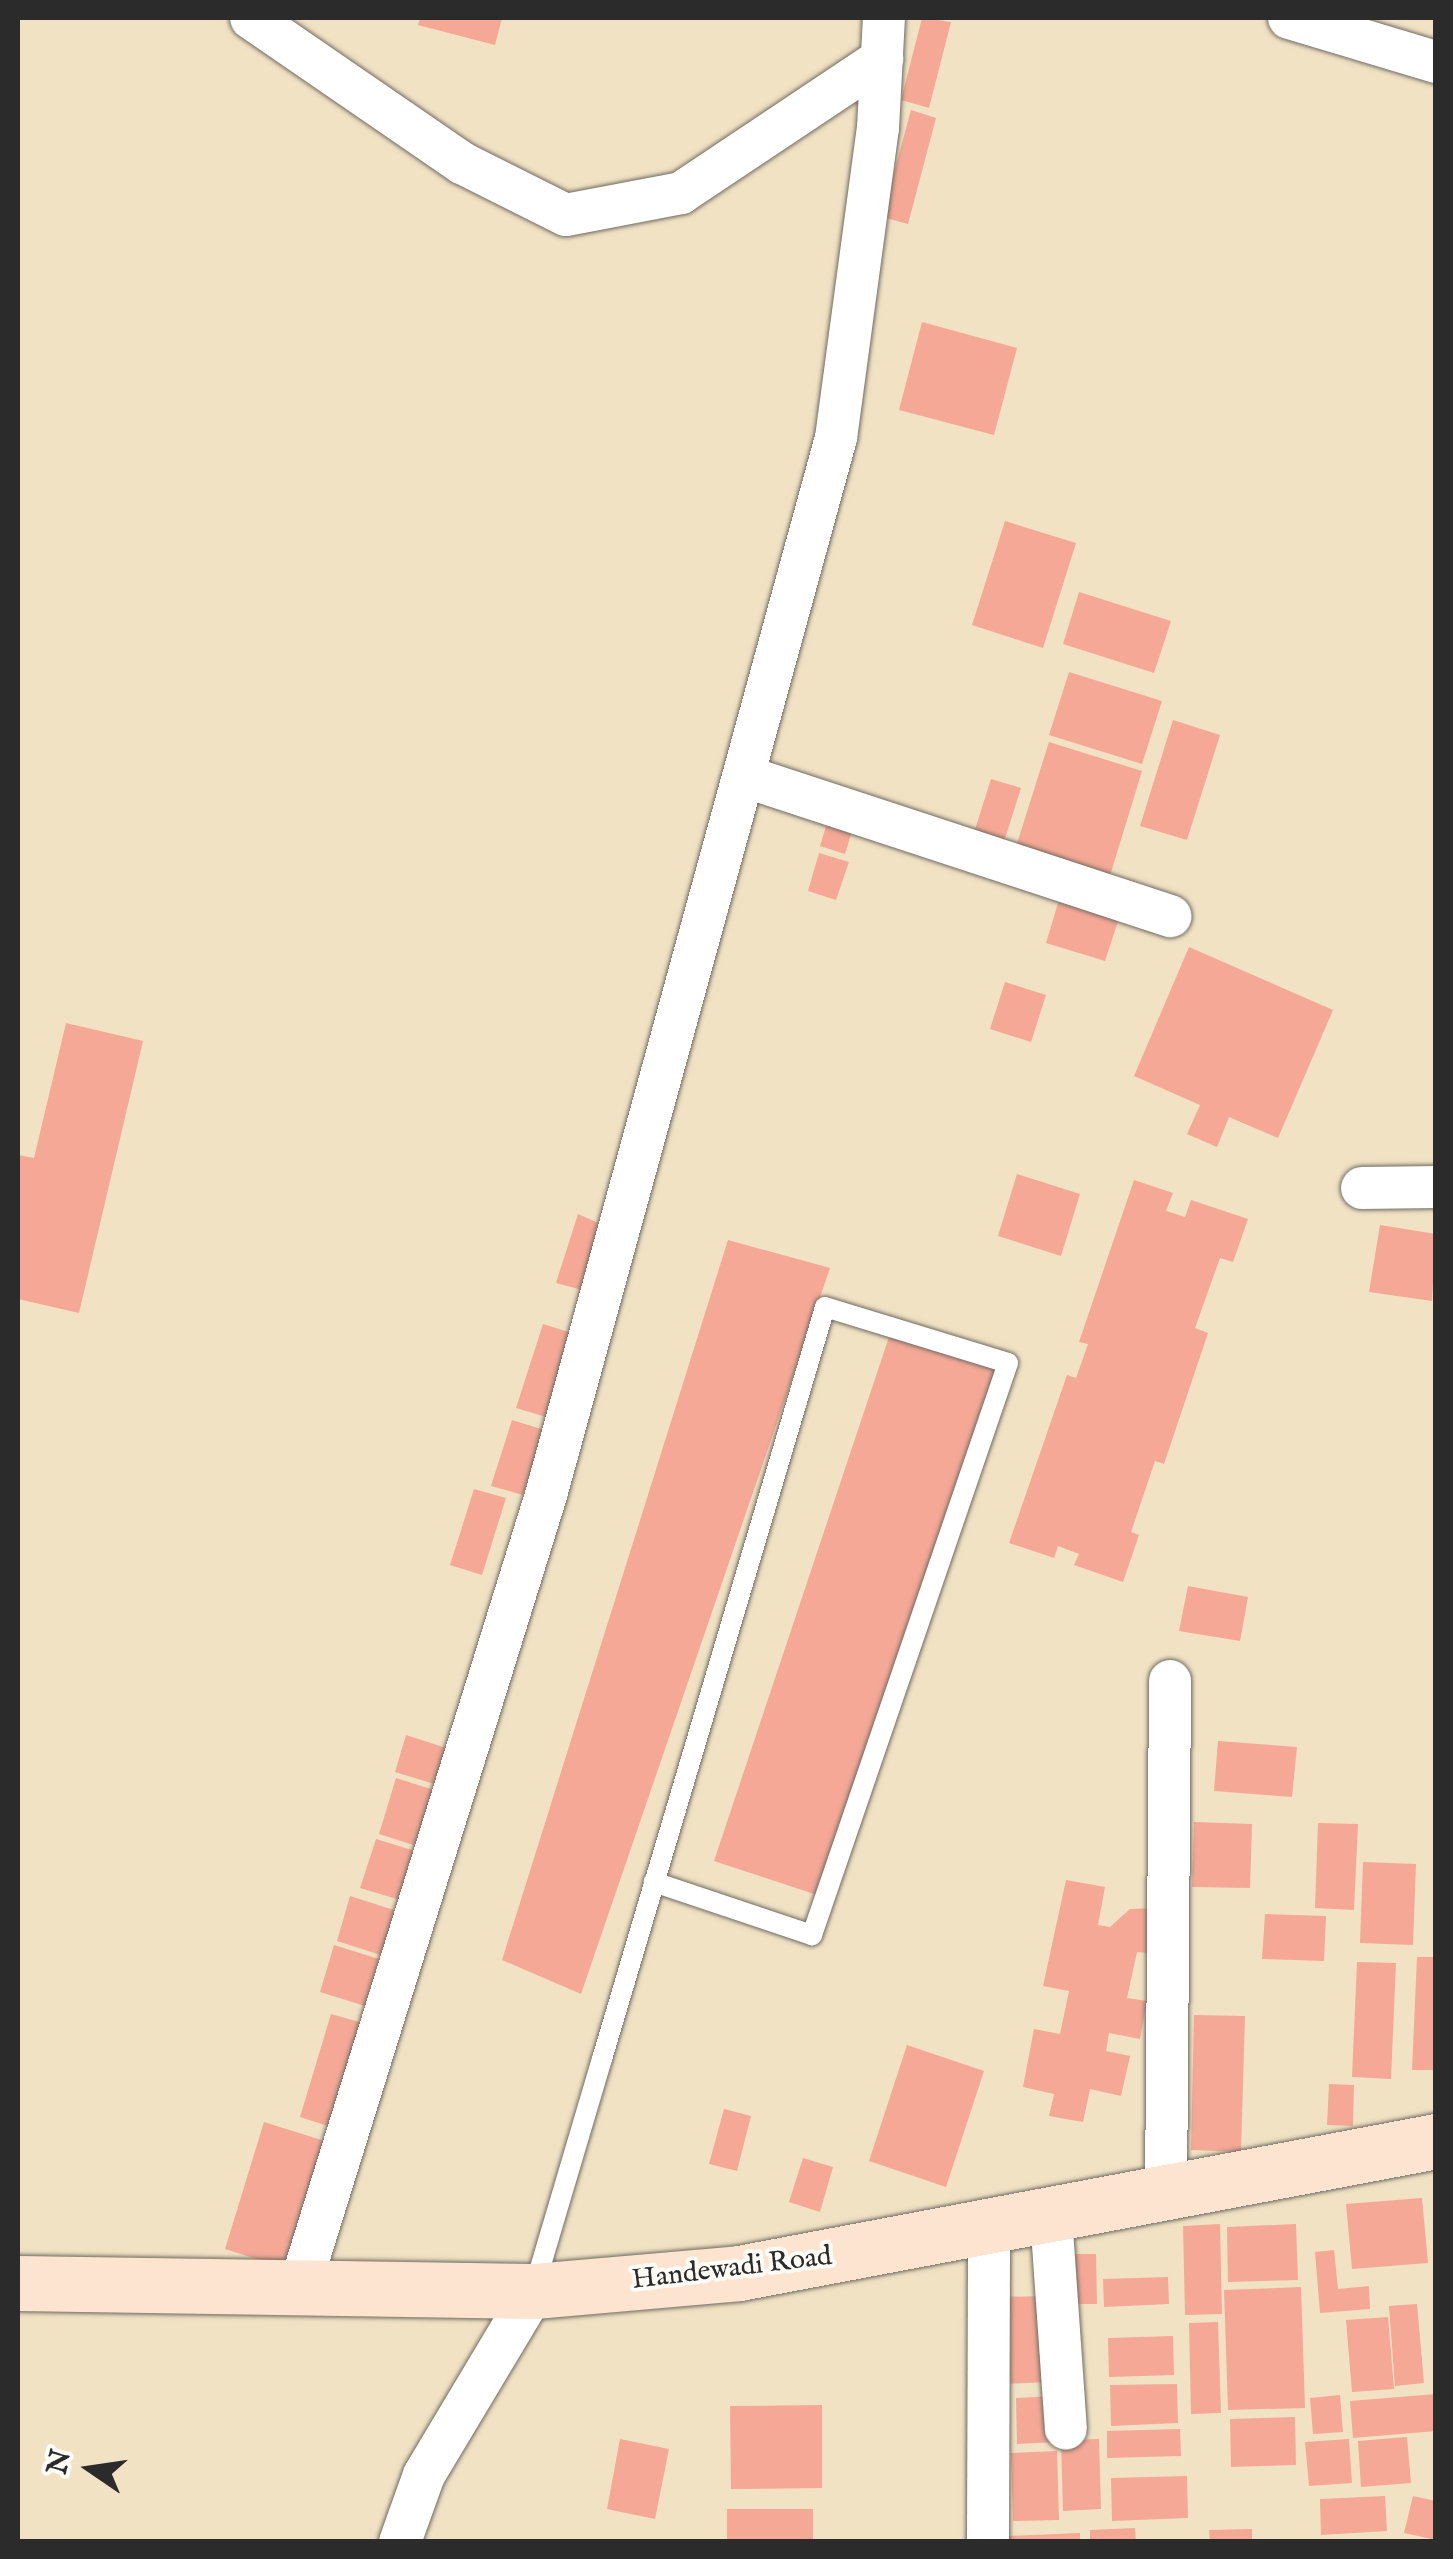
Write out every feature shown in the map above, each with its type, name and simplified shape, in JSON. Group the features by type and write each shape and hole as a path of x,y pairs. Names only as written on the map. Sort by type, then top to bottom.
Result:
{"main road":[{"name":"Handewadi Road","path":"18,2284 534,2290 739,2273 1166,2196 1436,2141"}],"street":[{"path":"251,18 462,163 566,214 682,193 882,60"},
{"path":"300,2286 546,1495 836,438 884,18"},
{"path":"1288,18 1436,62"},
{"path":"744,776 1171,916"},
{"path":"1362,1188 1436,1187"},
{"path":"1166,2196 1170,1681"},
{"path":"1051,2216 1066,2428"},
{"path":"988,2542 989,2228"},
{"path":"400,2542 424,2475 534,2290"}],"lane":[{"path":"534,2290 654,1882 825,1307 1008,1363 812,1935 654,1882"}],"building":[{"path":"420,18 502,18 495,45 418,25"},
{"path":"922,18 951,22 929,108 901,100"},
{"path":"911,110 936,118 908,224 882,217"},
{"path":"922,322 1017,348 994,435 899,410"},
{"path":"1005,521 1076,543 1043,648 972,625"},
{"path":"1079,592 1171,621 1154,673 1063,644"},
{"path":"1069,672 1162,701 1142,764 1049,735"},
{"path":"1173,720 1220,735 1187,840 1140,826"},
{"path":"1049,742 1142,771 1109,879 1015,850"},
{"path":"991,779 1021,788 1002,848 972,839"},
{"path":"831,810 856,818 845,854 820,846"},
{"path":"819,853 849,862 836,900 808,891"},
{"path":"1062,890 1122,909 1105,961 1046,943"},
{"path":"1189,947 1333,1010 1278,1138 1229,1117 1217,1147 1187,1134 1200,1105 1134,1076"},
{"path":"1005,982 1046,995 1031,1042 990,1029"},
{"path":"66,1023 143,1041 79,1313 18,1299 18,1155 34,1158"},
{"path":"1017,1174 1080,1194 1061,1256 998,1236"},
{"path":"1134,1180 1173,1193 1166,1211 1185,1217 1191,1200 1248,1219 1233,1262 1220,1258 1195,1328 1208,1333 1164,1464 1155,1461 1131,1532 1139,1535 1123,1582 1074,1565 1079,1554 1058,1546 1054,1558 1009,1543 1067,1375 1076,1378 1088,1344 1079,1342"},
{"path":"578,1214 605,1226 586,1291 556,1283"},
{"path":"1380,1225 1436,1234 1432,1301 1369,1292"},
{"path":"728,1240 830,1268 581,1994 502,1960"},
{"path":"543,1324 572,1333 546,1417 516,1408"},
{"path":"890,1334 998,1370 823,1897 714,1861"},
{"path":"512,1420 544,1430 523,1495 491,1486"},
{"path":"474,1489 506,1498 482,1575 450,1565"},
{"path":"1188,1586 1248,1597 1240,1641 1179,1631"},
{"path":"406,1735 465,1754 454,1790 395,1772"},
{"path":"1218,1741 1297,1747 1292,1797 1214,1791"},
{"path":"396,1778 440,1792 423,1848 379,1834"},
{"path":"1194,1822 1252,1824 1250,1888 1192,1887"},
{"path":"1318,1823 1358,1824 1354,1910 1315,1908"},
{"path":"376,1839 415,1851 400,1900 360,1888"},
{"path":"1363,1862 1416,1864 1413,1945 1360,1943"},
{"path":"1066,1880 1105,1887 1098,1925 1110,1927 1130,1909 1157,1908 1148,1953 1137,1952 1127,1998 1147,2001 1140,2039 1109,2033 1106,2051 1130,2056 1121,2096 1090,2089 1083,2122 1049,2116 1054,2094 1023,2087 1034,2029 1060,2034 1069,1991 1043,1986"},
{"path":"350,1896 400,1912 387,1957 337,1941"},
{"path":"1265,1914 1326,1916 1324,1961 1262,1959"},
{"path":"334,1945 379,1959 365,2006 320,1992"},
{"path":"1417,1957 1436,1957 1436,2070 1412,2070"},
{"path":"1357,1962 1396,1963 1391,2079 1352,2077"},
{"path":"331,2014 363,2023 331,2127 300,2117"},
{"path":"1194,2015 1245,2016 1241,2152 1191,2150"},
{"path":"907,2045 984,2071 946,2187 869,2161"},
{"path":"1329,2084 1354,2085 1353,2126 1327,2125"},
{"path":"724,2109 751,2116 737,2171 709,2164"},
{"path":"264,2122 331,2143 292,2270 225,2249"},
{"path":"803,2158 833,2167 820,2212 789,2202"},
{"path":"1422,2198 1428,2263 1352,2269 1346,2204"},
{"path":"1220,2224 1222,2314 1185,2315 1183,2226"},
{"path":"1296,2224 1298,2280 1228,2282 1227,2227"},
{"path":"1334,2250 1338,2289 1369,2286 1370,2309 1320,2313 1315,2252"},
{"path":"1069,2254 1096,2254 1097,2304 1070,2304"},
{"path":"1168,2277 1169,2304 1104,2307 1103,2279"},
{"path":"1301,2287 1305,2408 1228,2410 1224,2290"},
{"path":"1046,2296 1049,2382 1003,2384 1000,2297"},
{"path":"1417,2304 1424,2383 1395,2386 1389,2306"},
{"path":"1388,2317 1394,2389 1352,2392 1346,2320"},
{"path":"1218,2322 1221,2413 1191,2414 1189,2323"},
{"path":"1173,2336 1174,2375 1109,2377 1108,2338"},
{"path":"1177,2384 1178,2423 1111,2426 1110,2385"},
{"path":"1436,2394 1436,2431 1353,2438 1350,2401"},
{"path":"1340,2395 1343,2432 1313,2434 1310,2398"},
{"path":"1055,2396 1057,2442 1017,2444 1016,2398"},
{"path":"822,2405 822,2488 731,2489 730,2406"},
{"path":"1295,2417 1296,2465 1231,2467 1230,2419"},
{"path":"1180,2429 1181,2456 1107,2458 1107,2431"},
{"path":"1407,2437 1411,2483 1361,2487 1358,2441"},
{"path":"620,2439 669,2449 655,2519 607,2509"},
{"path":"1099,2439 1101,2509 1063,2511 1061,2440"},
{"path":"1349,2439 1352,2483 1309,2486 1305,2442"},
{"path":"1057,2451 1059,2520 1013,2521 1011,2453"},
{"path":"1187,2476 1188,2518 1112,2521 1111,2478"},
{"path":"1385,2496 1387,2531 1321,2535 1320,2499"},
{"path":"1413,2496 1436,2501 1436,2540 1404,2533"},
{"path":"727,2509 813,2509 813,2542 727,2542"},
{"path":"1135,2528 1136,2542 1090,2542 1090,2530"},
{"path":"1252,2529 1252,2542 1210,2542 1209,2530"},
{"path":"1080,2533 1080,2542 1007,2542 1007,2536"}]}
